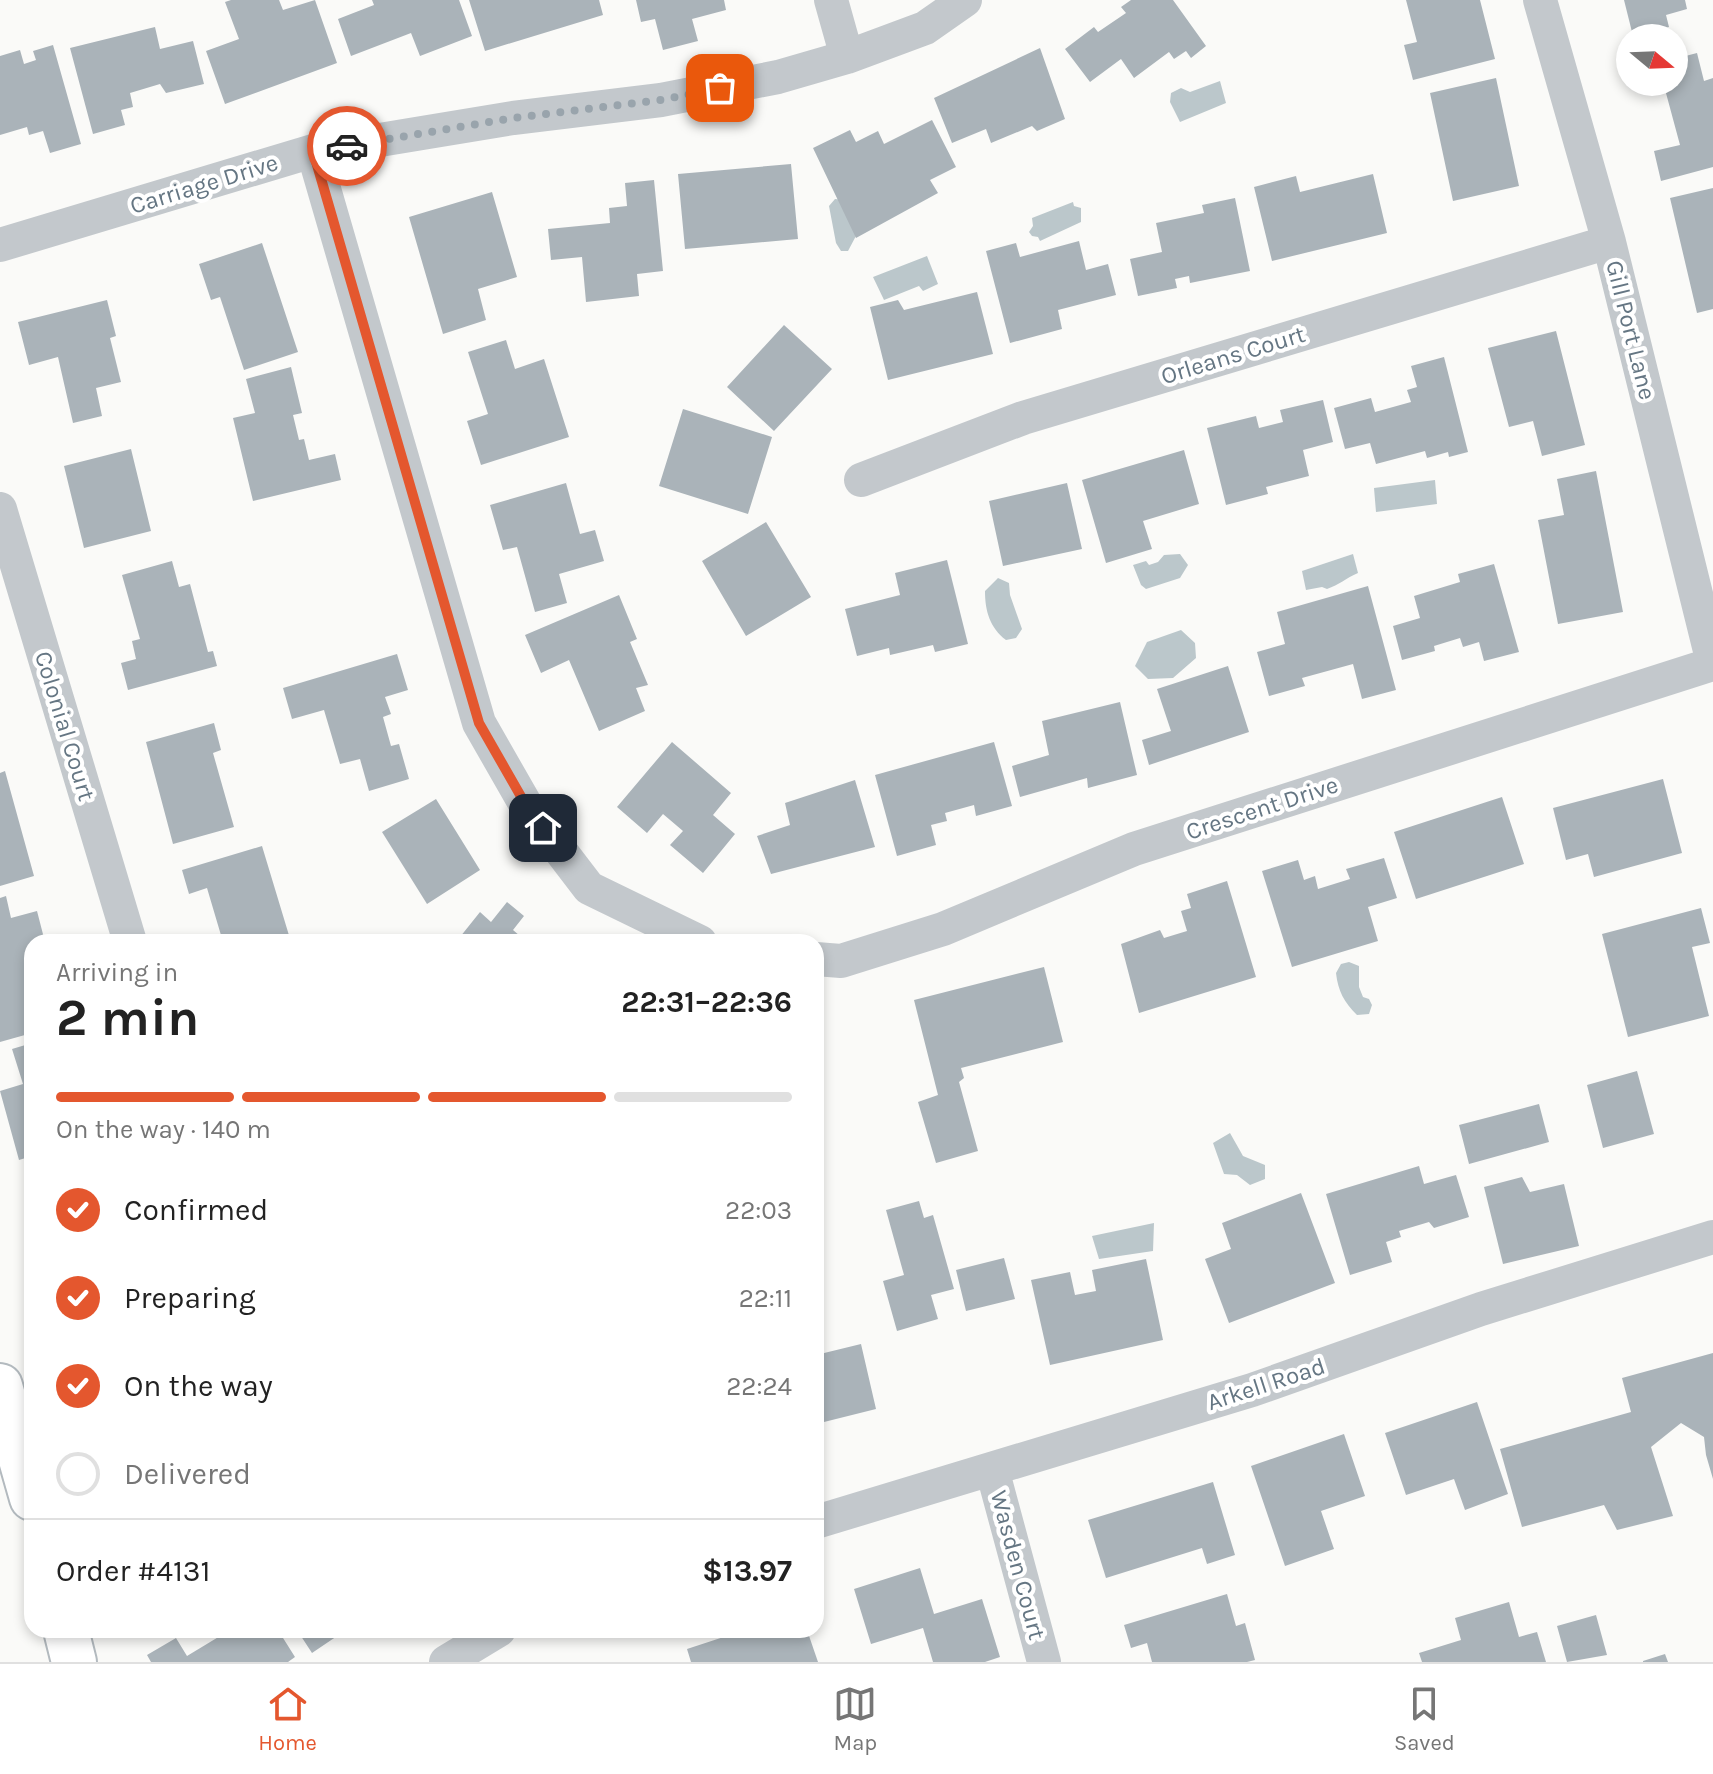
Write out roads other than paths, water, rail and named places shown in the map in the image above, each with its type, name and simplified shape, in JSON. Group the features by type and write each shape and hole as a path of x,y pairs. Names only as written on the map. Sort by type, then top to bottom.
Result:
{"main road":[{"path":"0,1386 24,1470"},
{"path":"68,1638 74,1662"}],"street":[{"path":"831,0 847,57"},
{"name":"Carriage Drive","path":"0,245 313,151 513,118 661,100 778,77 847,57 925,28 965,0"},
{"name":"Gill Port Lane","path":"1540,0 1609,242 1713,664"},
{"path":"313,151 479,723 527,807 589,888 684,934"},
{"name":"Orleans Court","path":"861,480 1023,418 1609,242"},
{"name":"Colonial Court","path":"0,509 128,934"},
{"name":"Crescent Drive","path":"824,960 841,961 943,929 1134,849 1713,664"},
{"name":"Arkell Road","path":"824,1520 1252,1390 1481,1309 1713,1237"},
{"name":"Wasden Court","path":"992,1469 1044,1662"},
{"path":"446,1662 486,1638"}]}
